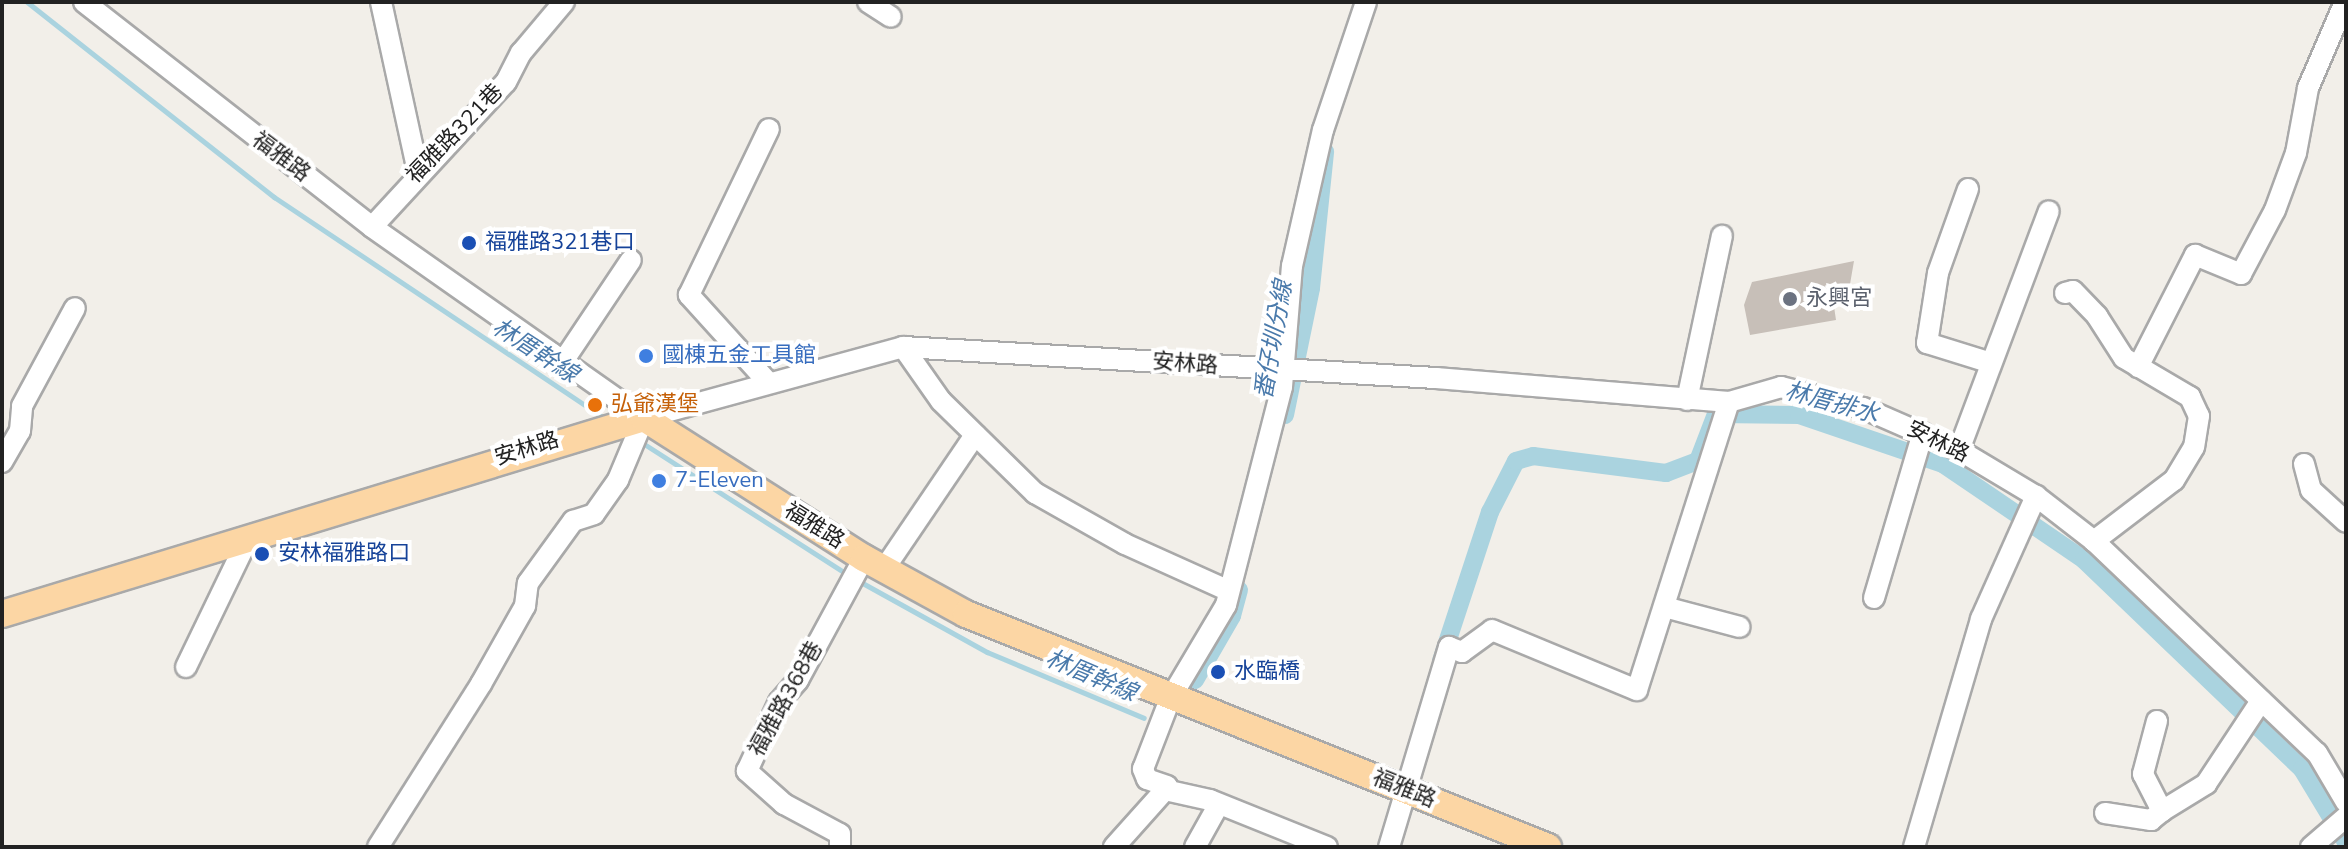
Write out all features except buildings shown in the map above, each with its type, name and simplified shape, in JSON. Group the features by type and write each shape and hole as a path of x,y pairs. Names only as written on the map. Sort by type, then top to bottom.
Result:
{"main road":[{"name":"安林路","path":"2,614 247,541 599,427 637,422"},
{"name":"福雅路","path":"637,422 869,565 979,620 1170,699 1404,788 1548,847"}],"street":[{"name":"福雅路","path":"84,2 372,227 564,360 637,422"},
{"path":"381,2 418,171"},
{"name":"福雅路321巷","path":"372,227 418,171 506,82 521,53 564,2"},
{"path":"868,2 891,17"},
{"path":"1327,847 1219,804 1165,790 1143,769 1170,699 1190,673 1229,591 1282,387 1292,266 1323,130 1366,2"},
{"path":"2138,367 2195,255 2241,274 2275,210 2296,153 2308,88 2345,2"},
{"path":"766,380 689,295 769,129"},
{"path":"1968,189 1938,273 1927,343 1988,362"},
{"path":"1959,450 1988,362 2049,211"},
{"path":"1687,400 1722,236"},
{"path":"564,360 631,260"},
{"path":"2065,293 2077,294 2117,350 2197,405 2194,447 2174,480 2094,541"},
{"path":"2,462 20,431 22,406 75,308"},
{"path":"903,347 975,435 1035,493 1125,544 1229,591"},
{"name":"安林路","path":"637,422 766,380 903,347 1729,402 1781,387 1863,408 1923,433 1959,450 2036,496 2094,541 2317,753 2346,802"},
{"path":"1389,847 1404,788 1449,647 1462,652 1492,630 1637,690 1668,608 1729,402"},
{"path":"378,847 481,684 525,606 528,583 573,521 594,514 618,480 637,422"},
{"path":"1874,598 1923,433"},
{"name":"福雅路368巷","path":"840,847 840,834 784,804 747,771 779,702 798,680 847,588 975,435"},
{"path":"2304,464 2311,490 2346,522"},
{"path":"1914,847 1981,619 2036,496"},
{"path":"186,667 247,541"},
{"path":"1668,608 1740,627"},
{"path":"2105,813 2151,820 2206,784 2261,701"},
{"path":"2157,721 2143,774 2162,811"},
{"path":"1114,847 1165,790"},
{"path":"1195,847 1219,804"},
{"path":"2311,847 2346,817"}],"waterway":[{"name":"林厝幹線","path":"27,2 274,197 606,419"},
{"name":"番仔圳分線","path":"1285,415 1311,288 1325,152"},
{"name":"林厝排水","path":"1441,661 1490,512 1516,461 1533,456 1666,473 1698,461 1716,414 1799,415 1943,464 2084,560 2302,769 2346,842"},
{"name":"林厝幹線","path":"641,442 848,575"},
{"name":"林厝幹線","path":"857,580 987,652 1144,718"},
{"name":"番仔圳分線","path":"1195,680 1232,616 1239,590"}],"place":[{"name":"福雅路321巷口","path":"469,243"},
{"name":"永興宮","path":"1790,299"},
{"name":"國棟五金工具館","path":"646,356"},
{"name":"弘爺漢堡","path":"595,405"},
{"name":"7-Eleven","path":"659,481"},
{"name":"安林福雅路口","path":"262,554"},
{"name":"水臨橋","path":"1218,672"}]}
